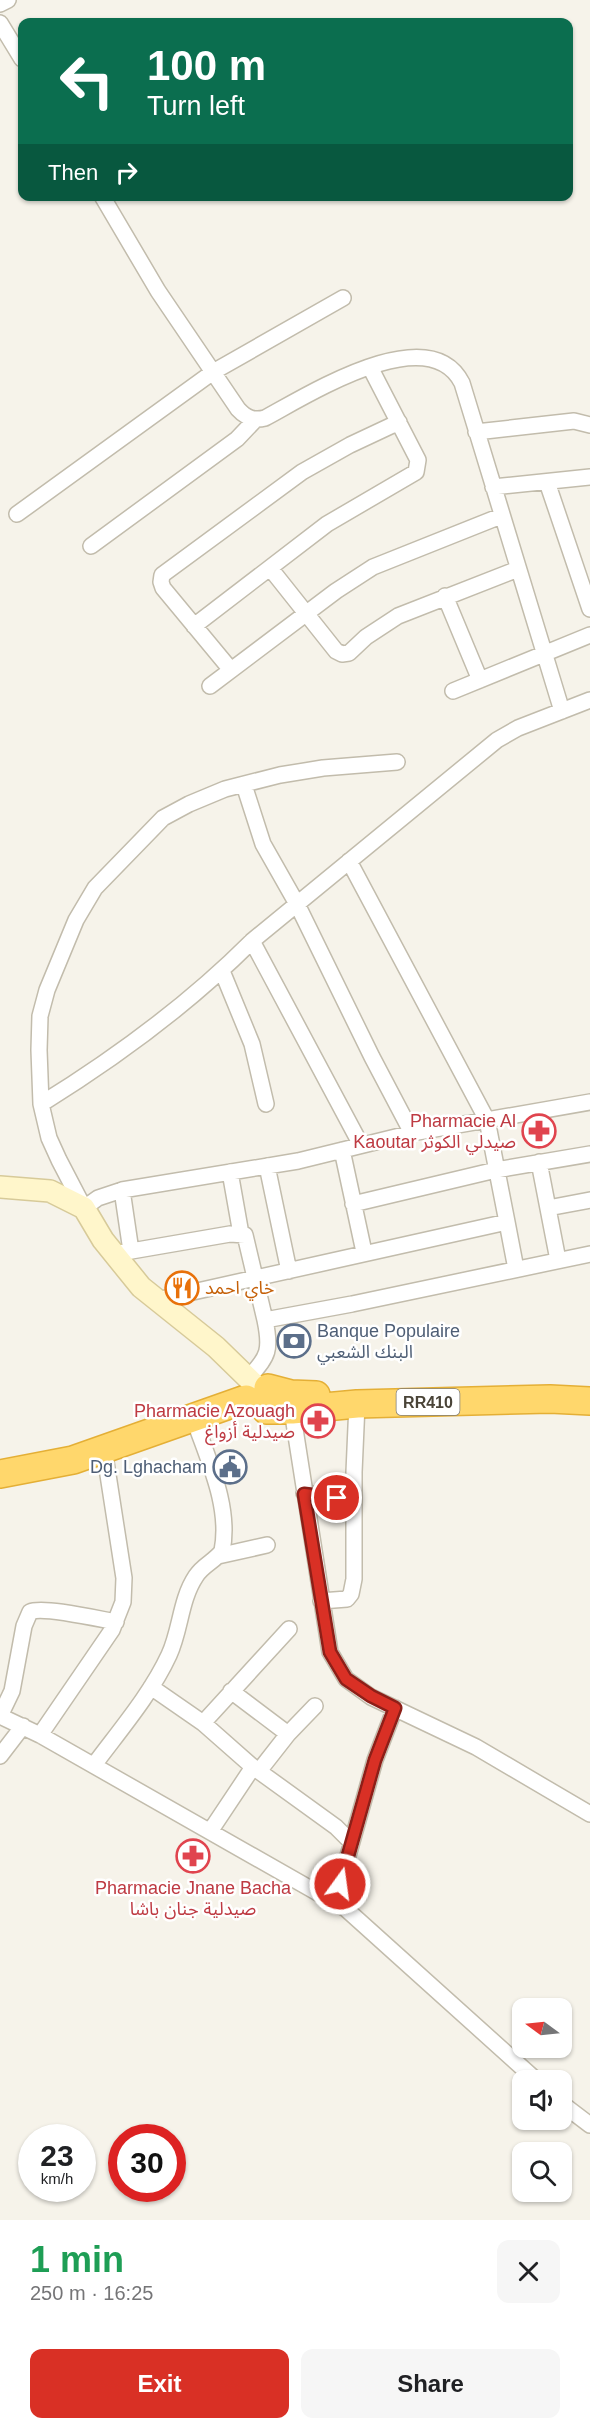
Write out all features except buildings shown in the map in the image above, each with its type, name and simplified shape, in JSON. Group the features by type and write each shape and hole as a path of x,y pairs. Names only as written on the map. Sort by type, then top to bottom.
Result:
{"highway":[{"name":"RR410","path":"0,1474 73,1460 194,1419 256,1392 302,1395 493,1388 590,1390"},
{"name":"RR410","path":"256,1392 292,1410 357,1404 550,1399 590,1401"}],"street":[{"path":"0,4 8,0"},
{"path":"0,23 18,52"},
{"path":"105,201 158,291 242,413 256,419 265,418 336,380 370,367 422,357 443,362 454,371 462,383 562,711"},
{"path":"17,514 213,372 344,298"},
{"path":"194,626 327,524 416,472 418,460 370,367"},
{"path":"91,546 237,439 256,419"},
{"path":"477,432 574,421 590,425"},
{"path":"231,670 162,586 161,579 164,572 302,472 350,445 399,422"},
{"path":"493,488 590,477"},
{"path":"547,482 590,609"},
{"path":"210,686 373,567 501,516"},
{"path":"270,568 336,651 346,654 366,637 398,616 518,569"},
{"path":"446,596 480,680"},
{"path":"453,691 590,636"},
{"path":"41,1104 138,1039 222,971 252,940 497,740 518,728 590,700"},
{"path":"256,1392 216,1347 141,1287 122,1253 84,1208 58,1160 41,1104 38,1073 40,1016 47,990 76,920 95,888 164,818 225,789 280,775 323,768 397,762"},
{"path":"244,785 263,844 297,904 412,1133"},
{"path":"349,861 487,1120 516,1269"},
{"path":"252,940 361,1145"},
{"path":"222,971 252,1044 266,1104"},
{"path":"84,1208 98,1198 122,1191 267,1166 412,1133 590,1102"},
{"path":"342,1150 364,1252"},
{"path":"353,1204 496,1170 590,1154"},
{"path":"539,1162 558,1260"},
{"path":"267,1166 289,1271"},
{"path":"230,1172 241,1234 248,1240 269,1341 256,1392"},
{"path":"0,1187 50,1191 84,1208"},
{"path":"122,1191 122,1253"},
{"path":"548,1208 590,1200"},
{"path":"156,1300 507,1222"},
{"path":"122,1253 241,1234"},
{"path":"265,1320 590,1254"},
{"path":"321,1601 347,1599 352,1591 357,1404"},
{"path":"292,1410 330,1652 346,1679 371,1696 476,1747 590,1814"},
{"path":"194,1419 212,1469 224,1518 223,1544 218,1556"},
{"path":"40,1735 116,1622 123,1602 124,1578 104,1449"},
{"path":"304,1494 353,1500"},
{"path":"94,1765 151,1686 169,1655 182,1609 195,1577 203,1566 218,1556 267,1545"},
{"path":"116,1622 48,1611 30,1612 24,1626 12,1691 0,1716 23,1725 335,1902 359,1919 525,2070"},
{"path":"202,1724 289,1629"},
{"path":"151,1686 202,1724 256,1769 336,1827 351,1842"},
{"path":"231,1691 288,1734"},
{"path":"211,1830 256,1769 315,1706"},
{"path":"335,1902 375,1760 395,1708"},
{"path":"0,1756 23,1725"},
{"path":"572,2112 590,2126"}],"place":[{"name":"Pharmacie Al Kaoutar صيدلي الكوثر","path":"539,1131"},
{"name":"خاي احمد","path":"182,1288"},
{"name":"Banque Populaire البنك الشعبي","path":"294,1341"},
{"name":"Pharmacie Azouagh صيدلية أزواغ","path":"318,1421"},
{"name":"Dg. Lghacham","path":"230,1467"},
{"name":"Pharmacie Jnane Bacha صيدلية جنان باشا","path":"193,1856"}],"route":[{"path":"337,1498 304,1494 330,1652 346,1679 371,1696 395,1708 375,1760 340,1884"}]}
